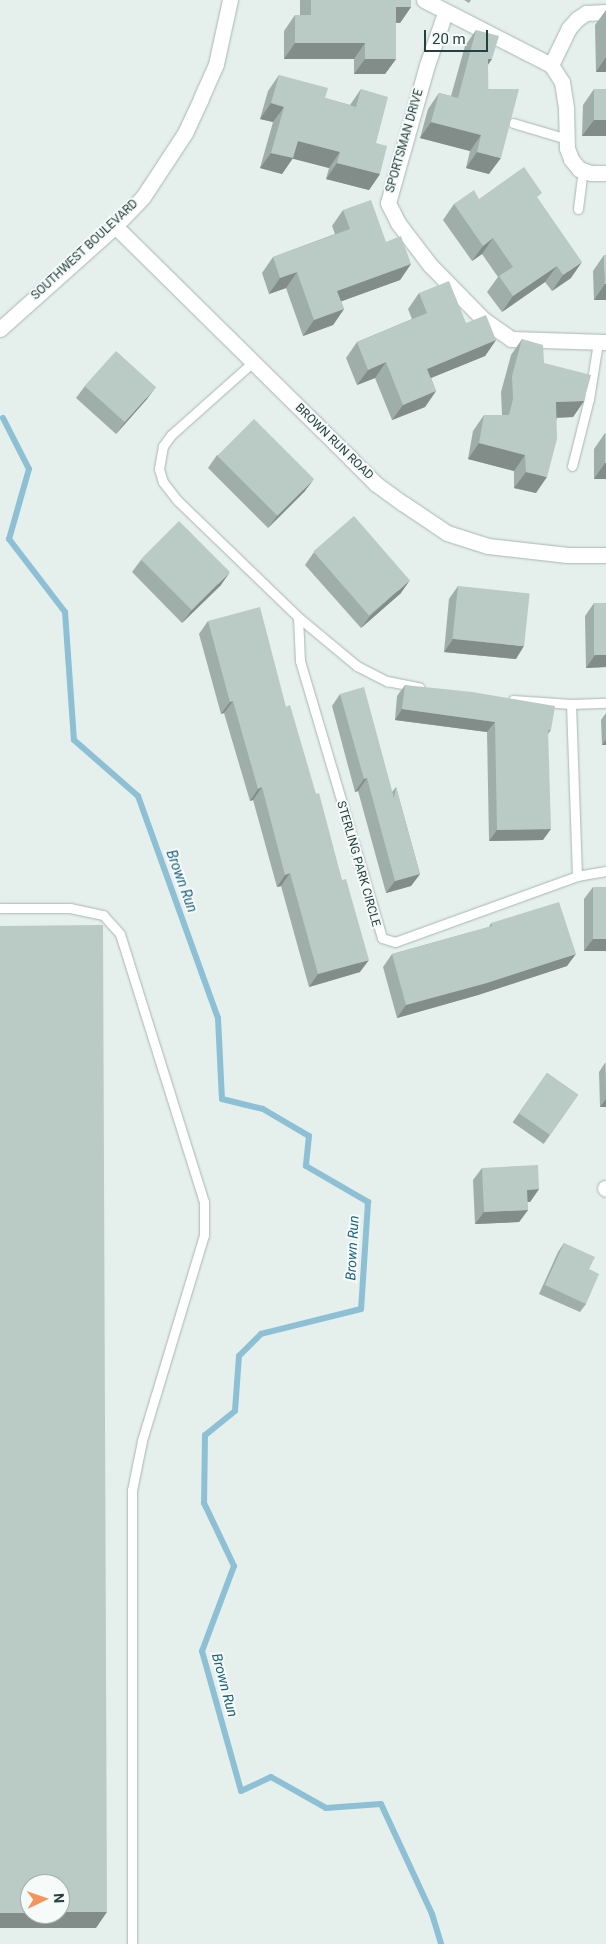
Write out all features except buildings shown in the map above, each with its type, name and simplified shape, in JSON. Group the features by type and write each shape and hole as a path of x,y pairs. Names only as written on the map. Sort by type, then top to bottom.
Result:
{"street":[{"name":"SOUTHWEST BOULEVARD","path":"0,329 115,226 142,197 184,133 216,64 230,0"},
{"path":"424,0 445,13 551,65 562,82 566,108 567,139 571,159 583,170 591,173 606,173"},
{"path":"551,65 569,28 577,19 586,13 606,12"},
{"name":"SPORTSMAN DRIVE","path":"445,13 427,65 388,203 398,223 430,265 484,320 511,339 602,342"},
{"name":"BROWN RUN ROAD","path":"115,226 376,484 447,533 488,546 531,552 606,555"}],"lane":[{"path":"513,123 567,139"},
{"path":"578,209 583,170"},
{"path":"572,466 602,342"},
{"path":"253,362 171,435 163,446 159,469 163,482 178,501 298,617 357,666 387,681 427,688"},
{"name":"STERLING PARK CIRCLE","path":"298,617 300,662 382,938 395,942 577,876 606,871"},
{"path":"506,699 572,704 606,703"},
{"path":"572,704 577,876"},
{"path":"0,908 70,908 103,915 120,934 204,1202 204,1235 142,1441 132,1490 132,1944"}],"waterway":[{"name":"Brown Run","path":"3,418 29,469 9,539 65,612 74,740 138,796 218,1018 222,1099 263,1109 309,1136 306,1166 368,1202 361,1309 261,1334 239,1356 235,1411 205,1435 204,1503 234,1566 202,1651 241,1791 271,1777 326,1808 381,1804 432,1914 441,1944"}]}
